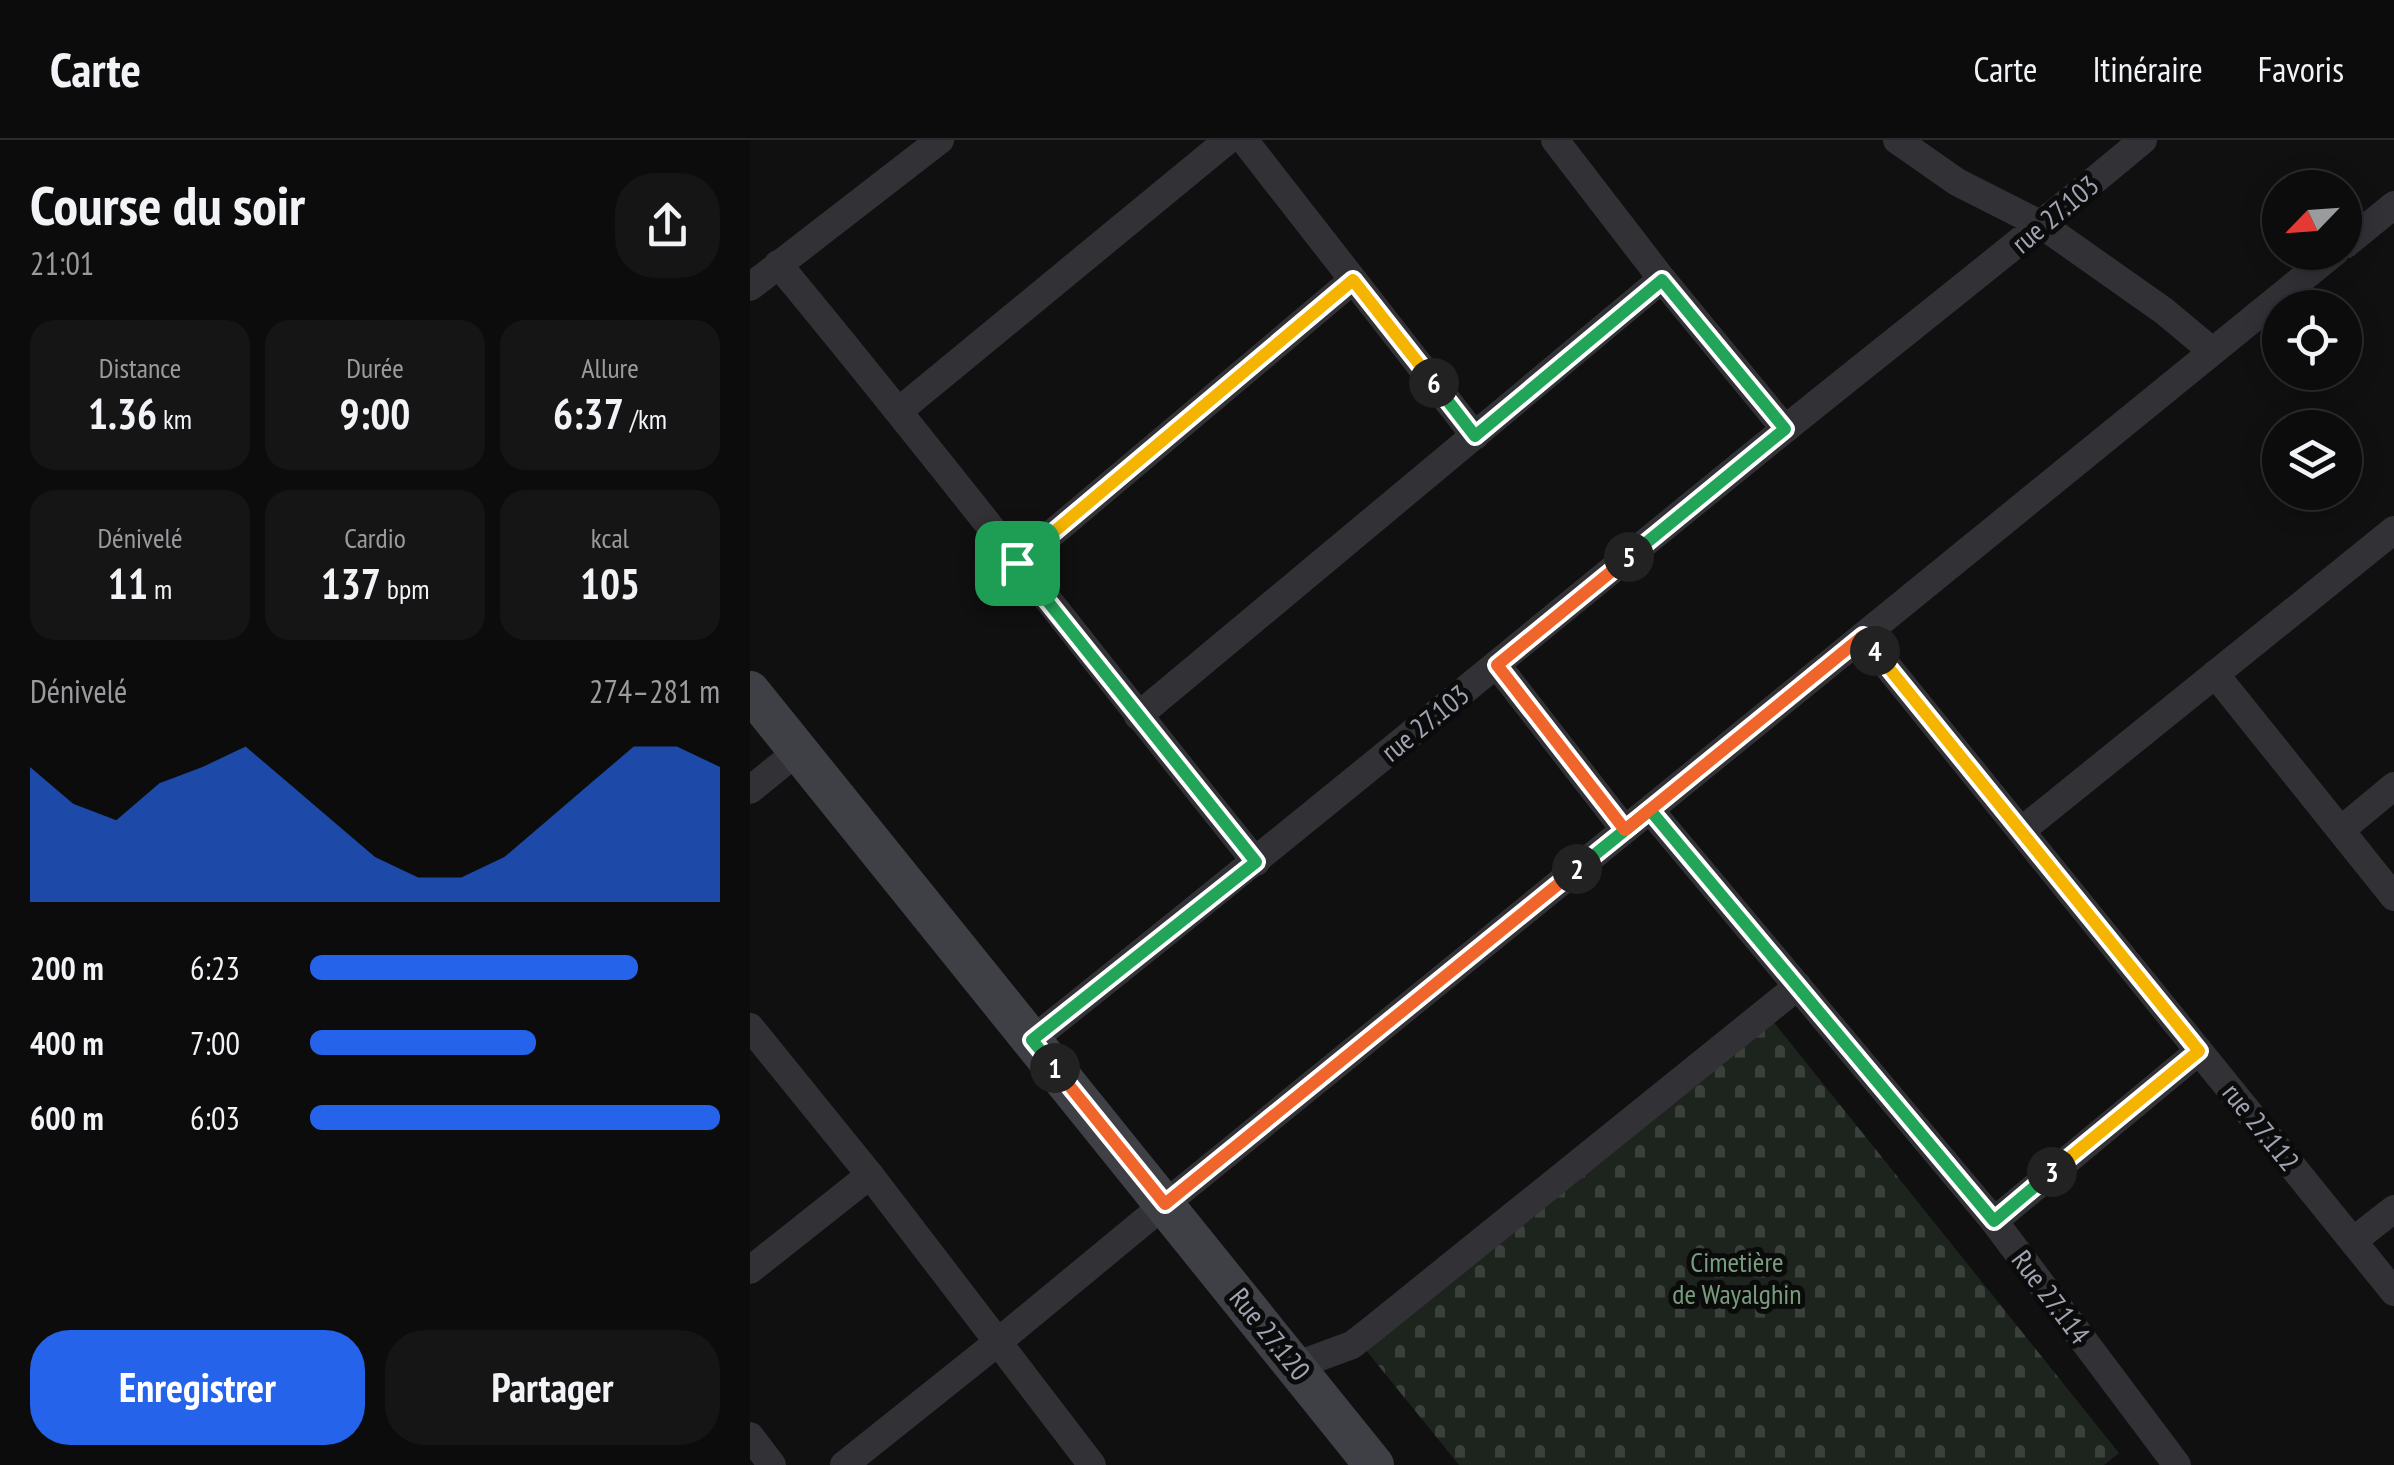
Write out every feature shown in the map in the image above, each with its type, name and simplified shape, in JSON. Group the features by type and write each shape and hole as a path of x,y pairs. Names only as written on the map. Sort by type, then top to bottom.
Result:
{"street":[{"path":"750,287 940,140"},
{"path":"900,410 1228,140"},
{"path":"1244,140 1475,436"},
{"path":"1555,140 1662,280 1785,429"},
{"path":"1897,140 1957,182 2042,225 2164,311 2212,351"},
{"name":"rue 27.103","path":"1032,1040 2143,140"},
{"path":"2362,235 2388,221"},
{"path":"778,264 900,410 1256,862"},
{"path":"844,1465 2313,270"},
{"path":"1017,563 1353,280"},
{"path":"1138,716 1662,280"},
{"path":"2021,831 2394,530"},
{"name":"rue 27.112","path":"1863,636 2394,1292"},
{"path":"1497,665 1625,830"},
{"path":"2216,674 2394,897"},
{"name":"Rue 27.120","path":"750,691 1374,1465"},
{"path":"750,790 798,751"},
{"path":"2340,830 2394,786"},
{"name":"Rue 27.114","path":"1650,810 1994,1221 2177,1465"},
{"path":"1295,1366 1352,1344 1370,1331 1798,986"},
{"path":"752,1035 870,1175 1092,1465"},
{"path":"1994,1221 2199,1051"},
{"path":"750,1270 870,1175"},
{"path":"2353,1242 2394,1209"},
{"path":"750,1436 772,1465"}],"green space":[{"name":"Cimetière de Wayalghin","path":"1768,1015 2119,1453 2104,1465 1459,1465 1361,1344"}],"route":[{"path":"1353,280 1475,436 1662,280 1785,429 1497,665 1625,830 1863,636 2199,1051 1994,1221 1650,810 1165,1204 1032,1040 1256,862 1017,563 1353,280"}]}
